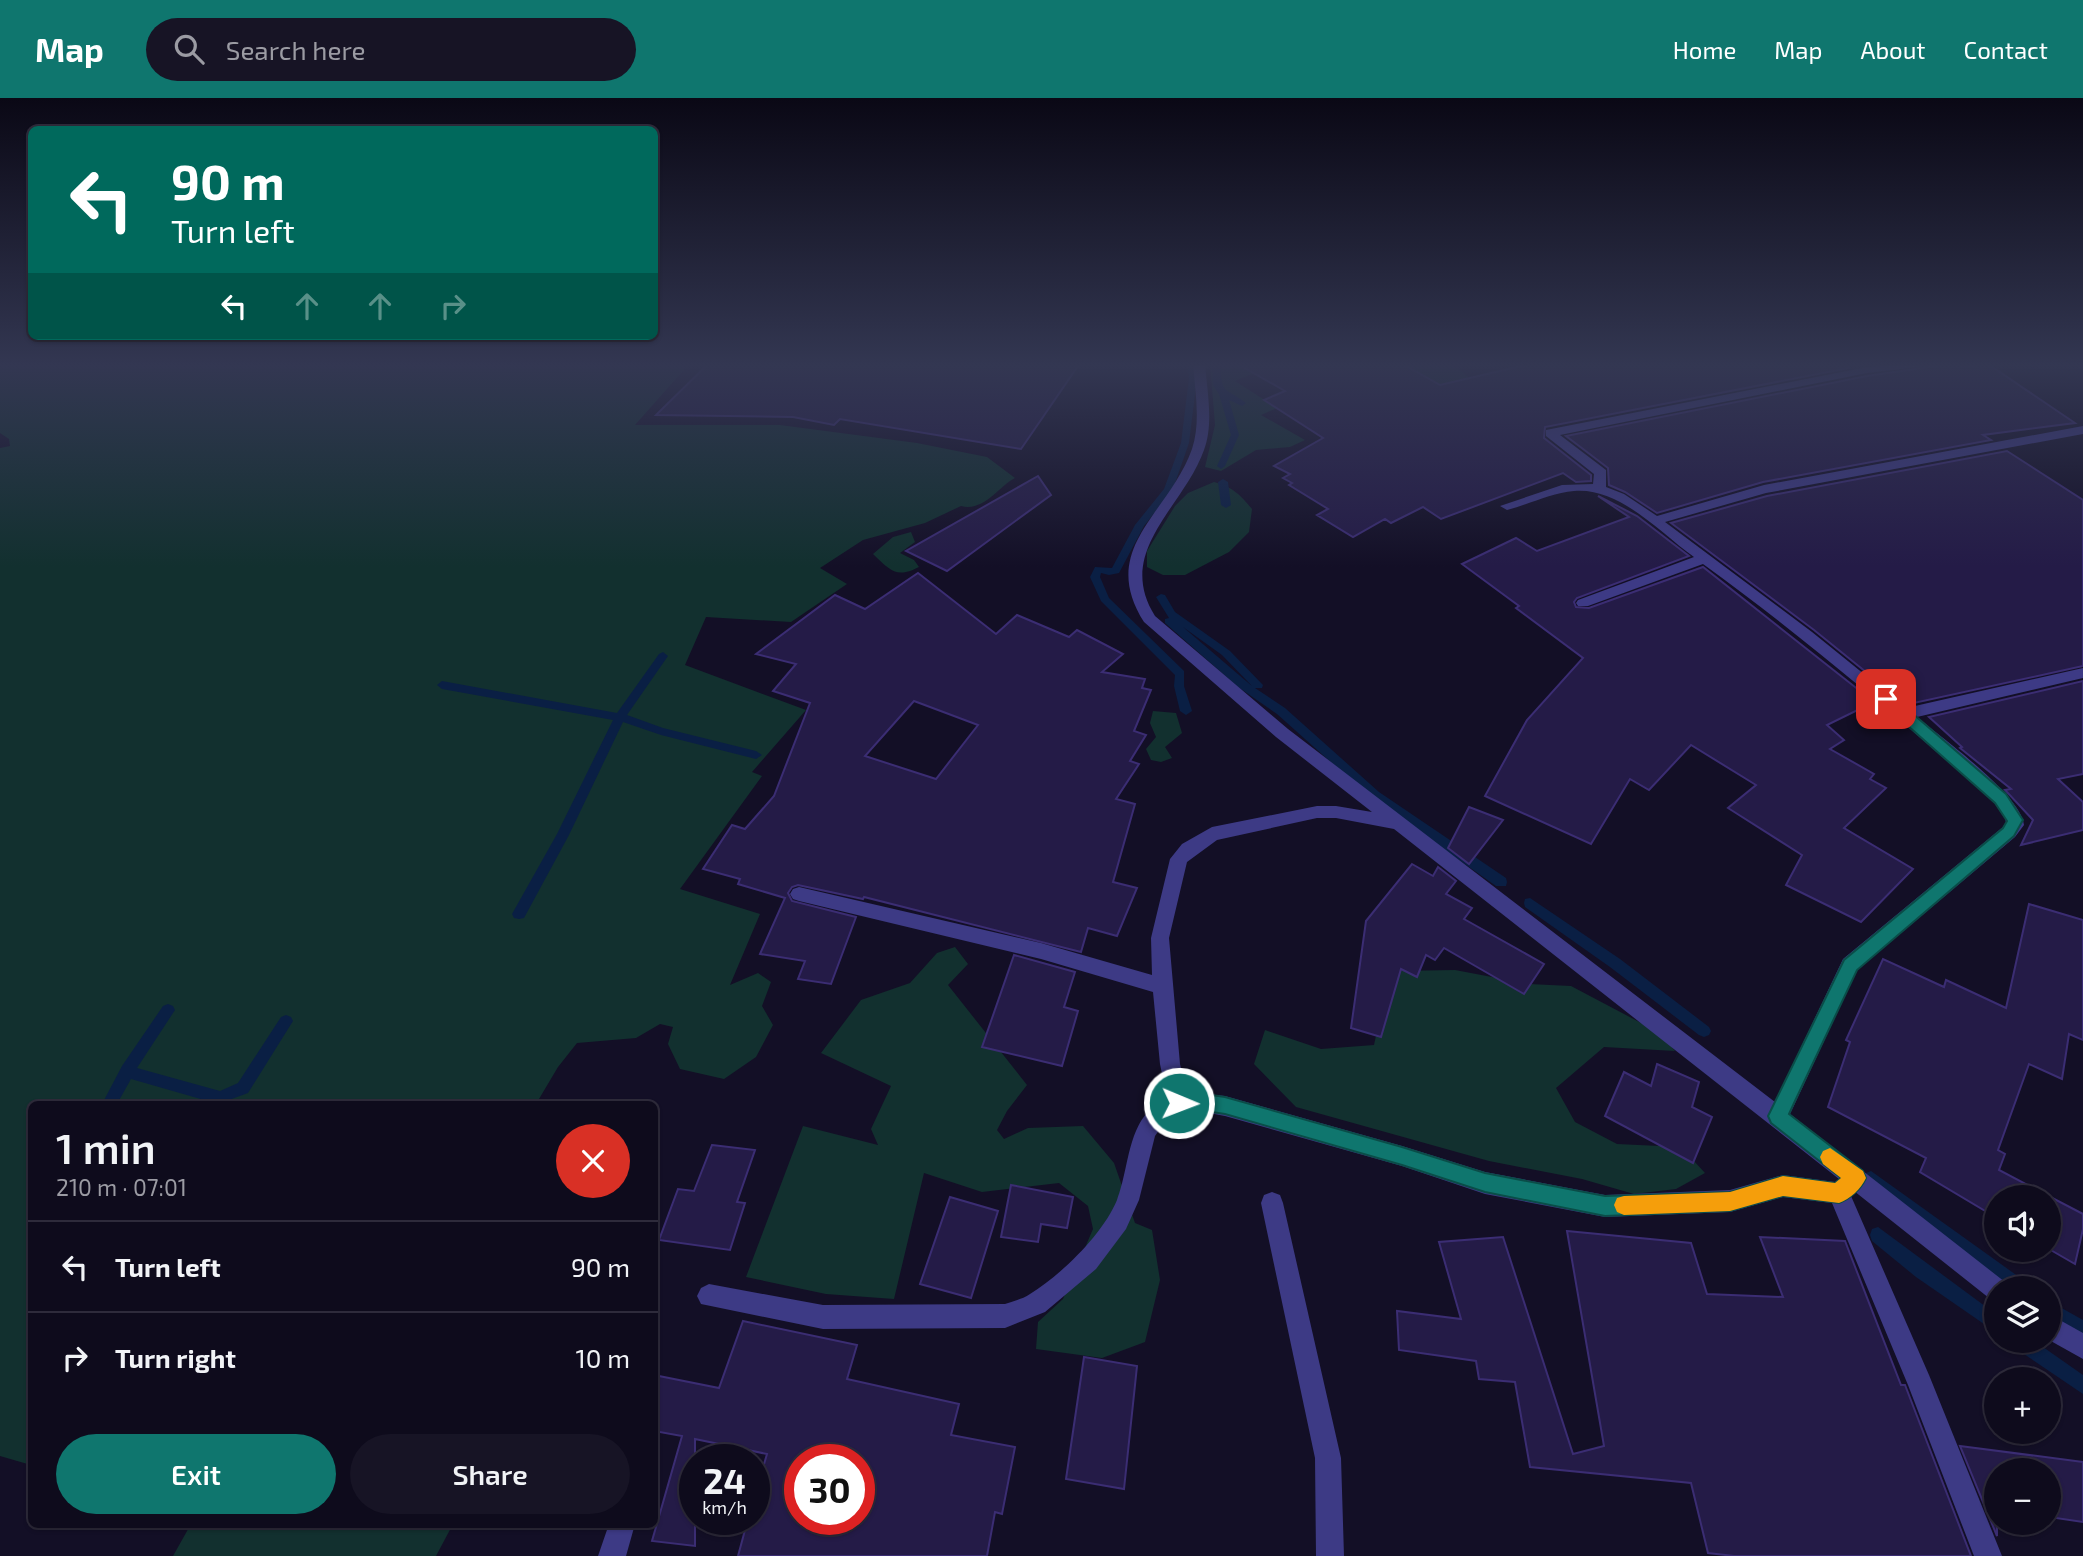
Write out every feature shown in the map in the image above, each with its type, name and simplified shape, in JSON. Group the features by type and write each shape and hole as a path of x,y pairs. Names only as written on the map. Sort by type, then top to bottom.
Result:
{"street":[{"path":"1201,431 1199,448 1184,482 1139,548 1133,575 1136,595 1149,619 1194,660 1398,823 1778,1116 1847,1185 1984,1281"},
{"path":"1560,431 1550,433 1601,473 1599,489"},
{"path":"1653,521 1763,489 2077,431"},
{"path":"1507,506 1574,486 1599,489 1627,503 1751,590 1905,714 2001,799 2014,815 2015,825 1850,965 1778,1116"},
{"path":"1583,603 1705,558"},
{"path":"1905,714 2083,673"},
{"path":"1179,1103 1170,1064 1160,938 1179,859 1212,834 1317,812 1336,812 1398,823"},
{"path":"799,894 1041,951 1164,987"},
{"path":"709,1296 823,1317 1004,1316 1037,1304 1088,1262 1102,1246 1129,1200 1146,1133 1161,1112 1192,1100 1225,1106 1485,1182 1605,1206 1730,1201 1783,1186 1847,1185"},
{"path":"1847,1185 1920,1384 1988,1556"},
{"path":"1272,1203 1328,1458 1330,1556"},
{"path":"2061,1333 2083,1347"},
{"path":"612,1556 621,1528"}],"green space":[{"path":"826,431 917,443 987,457 1015,478 977,505 961,506 925,523 863,540 820,568 847,584 791,622 706,617 685,665 806,710 752,772 762,776 680,889 760,914 730,985 758,973 771,982 762,1006 773,1025 756,1057 724,1079 680,1069 668,1044 673,1027 660,1024 636,1038 577,1043 558,1067 538,1101 28,1101 28,1464 0,1456 0,448 10,446 9,439 0,433"},
{"path":"1214,431 1289,431 1305,440 1290,447 1256,450 1221,471 1205,467"},
{"path":"1214,482 1236,492 1252,509 1249,532 1229,552 1185,575 1163,575 1147,567 1147,551 1175,506 1188,493"},
{"path":"911,532 915,542 900,553 914,560 919,567 911,571 894,571 873,554 893,537"},
{"path":"1153,711 1176,713 1182,733 1165,747 1172,758 1161,762 1151,760 1146,749 1156,737 1150,723"},
{"path":"955,947 968,964 948,985 1027,1085 1007,1111 997,1130 1004,1139 1028,1128 1083,1126 1114,1163 1135,1223 1152,1230 1160,1280 1145,1342 1102,1358 1036,1349 1038,1322 1063,1299 1093,1229 1088,1206 1059,1183 982,1192 924,1173 894,1299 826,1294 746,1277 803,1126 878,1145 871,1129 891,1086 821,1053 861,1000 910,983 937,953"},
{"path":"1455,970 1529,984 1571,986 1660,1033 1675,1051 1604,1047 1556,1088 1575,1122 1617,1144 1681,1147 1705,1173 1676,1189 1634,1194 1582,1179 1489,1161 1296,1107 1254,1064 1265,1030 1321,1049 1374,1045 1380,1017 1398,971"},
{"path":"189,1528 451,1528 436,1556 173,1556"}],"building":[{"path":"913,431 1033,431 1021,449"},
{"path":"1312,431 1545,431 1544,438 1591,475 1591,481 1576,482 1563,473 1441,519 1423,507 1391,523 1385,519 1353,537 1317,515 1328,509 1289,485 1292,483 1283,478 1290,474 1274,466 1323,438"},
{"path":"1591,431 2013,431 1983,435 1991,440 1763,482 1657,513 1609,485 1608,468 1566,436"},
{"path":"2007,451 2083,500 2083,666 1914,703 1899,690 1892,693 1814,630 1671,523 1767,496"},
{"path":"1038,476 1051,495 947,571 906,551"},
{"path":"1598,496 1637,516 1689,556 1577,598 1574,602 1576,607 1589,608 1703,567 1874,702 1827,725 1844,740 1830,749 1874,774 1870,779 1886,788 1844,828 1913,869 1861,922 1786,885 1802,855 1728,808 1756,785 1691,745 1649,790 1630,779 1591,844 1485,796 1527,720 1583,658 1462,564 1516,538 1537,551 1629,517"},
{"path":"918,573 996,634 1017,615 1069,637 1077,630 1123,654 1102,672 1145,679 1142,688 1151,690 1134,731 1146,735 1130,761 1139,764 1116,799 1135,804 1113,882 1137,888 1117,936 1088,928 1081,952 864,897 863,899 798,885 792,887 788,893 792,901 856,917 831,984 798,979 805,961 760,954 785,898 738,884 740,879 703,869 732,825 745,829 774,796 810,703 773,691 796,664 756,654 835,595 865,609","holes":["914,701 978,725 936,779 865,756"]},
{"path":"2083,681 2083,774 2058,779 2083,802 2083,830 2021,845 2033,820 2005,790 2011,789 1960,748 1962,747 1929,717"},
{"path":"1469,807 1503,820 1469,864 1448,848"},
{"path":"1412,864 1433,876 1438,867 1456,881 1446,894 1472,908 1464,919 1544,964 1524,994 1444,948 1435,960 1426,955 1417,977 1401,969 1381,1037 1351,1028 1366,921"},
{"path":"2029,904 2083,920 2083,1040 2069,1034 2062,1079 2029,1064 1998,1150 2005,1154 1999,1170 2028,1185 1984,1185 1984,1210 1920,1172 1926,1158 1828,1107 1850,1042 1846,1040 1883,959 1944,987 1946,980 2006,1008"},
{"path":"1014,955 1075,972 1064,1007 1078,1011 1062,1066 982,1047"},
{"path":"1657,1064 1699,1082 1692,1107 1712,1117 1693,1163 1605,1116 1624,1072 1651,1086"},
{"path":"712,1145 755,1150 737,1202 745,1203 730,1250 659,1240 678,1189 694,1191"},
{"path":"1011,1185 1073,1197 1067,1228 1041,1224 1038,1242 1001,1237"},
{"path":"950,1197 998,1211 971,1298 920,1284"},
{"path":"2061,1202 2083,1214 2083,1229 2075,1264 2061,1256"},
{"path":"1567,1231 1691,1243 1707,1294 1783,1297 1760,1237 1845,1241 1901,1385 1905,1385 1971,1556 1734,1556 1708,1553 1691,1483 1530,1467 1515,1382 1479,1379 1476,1361 1399,1350 1397,1311 1461,1319 1439,1242 1503,1237 1573,1454 1604,1446"},
{"path":"743,1321 857,1345 847,1379 959,1404 951,1435 1015,1447 1002,1514 995,1512 987,1556 738,1556 744,1535 770,1535 770,1444 719,1444 695,1439 695,1444 680,1444 682,1436 658,1432 658,1376 719,1388"},
{"path":"1084,1357 1137,1366 1124,1489 1066,1479"},
{"path":"679,1446 679,1535 695,1535 695,1546 652,1541 658,1528"},
{"path":"1960,1446 2052,1458 1984,1458 1984,1504"},
{"path":"2061,1459 2083,1462 2083,1522 2061,1519"}],"waterway":[{"path":"1186,431 1185,443 1168,489 1140,525 1116,571 1098,569 1095,577 1105,599 1180,674 1179,686 1186,711"},
{"path":"1221,466 1235,435 1234,431"},
{"path":"1223,482 1226,505"},
{"path":"1161,597 1171,614 1226,653 1258,685"},
{"path":"1169,621 1242,684 1281,711 1375,795 1501,882"},
{"path":"620,717 663,656"},
{"path":"442,685 620,717"},
{"path":"519,914 563,835 620,717"},
{"path":"620,717 661,731 756,755"},
{"path":"1530,903 1704,1031"},
{"path":"127,1071 168,1010"},
{"path":"127,1071 220,1098 243,1088 286,1021"},
{"path":"111,1101 127,1071"},
{"path":"1871,1178 2004,1276"},
{"path":"1878,1235 1984,1316"},
{"path":"2061,1316 2083,1330"},
{"path":"2037,1353 2083,1385"}],"slow traffic":[{"path":"1624,1205 1730,1201 1783,1186 1839,1193 1856,1178 1830,1157"}],"route":[{"path":"1179,1103 1192,1100 1225,1106 1485,1182 1605,1206 1730,1201 1783,1186 1839,1193 1856,1178 1778,1116 1850,965 2015,825 2014,815 2001,799 1886,699"}]}
